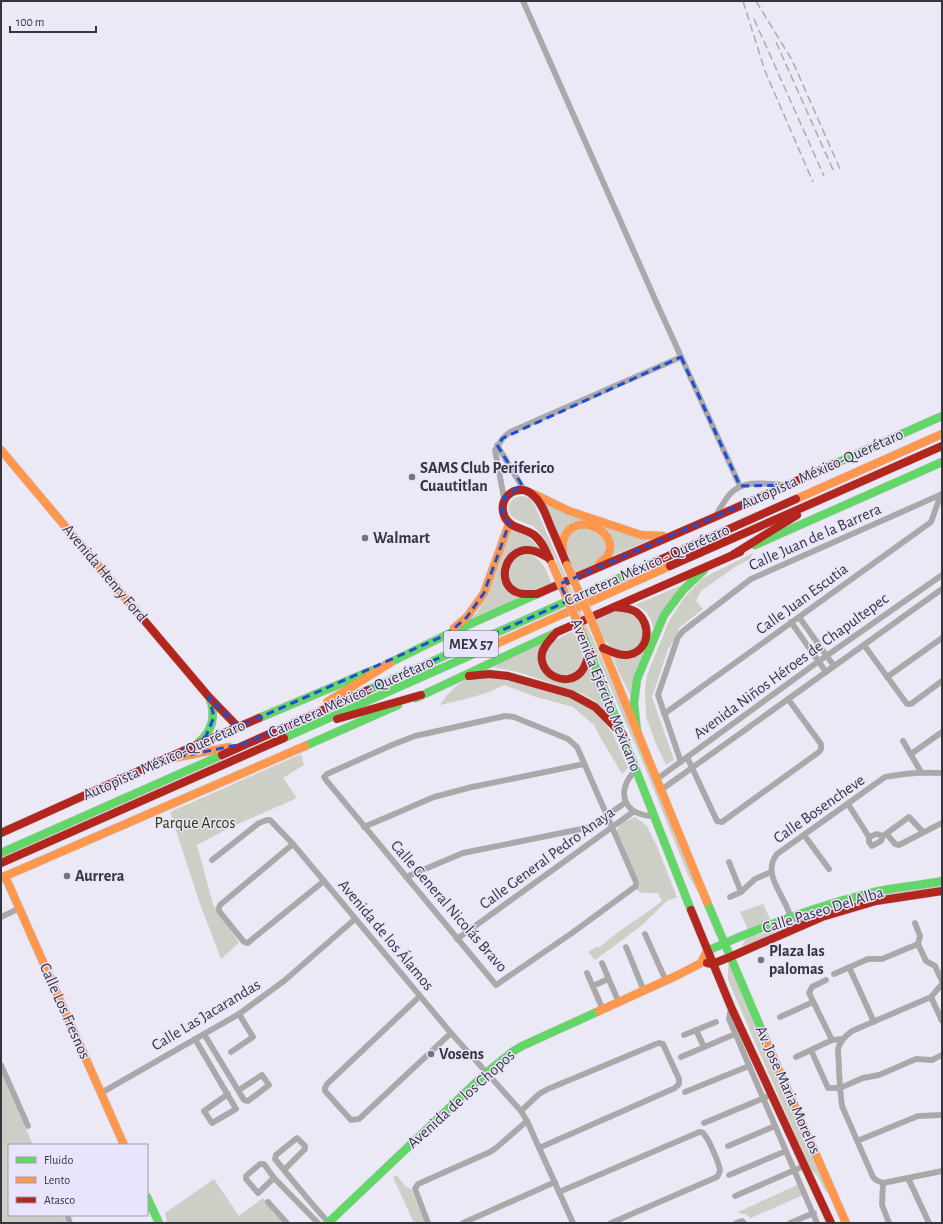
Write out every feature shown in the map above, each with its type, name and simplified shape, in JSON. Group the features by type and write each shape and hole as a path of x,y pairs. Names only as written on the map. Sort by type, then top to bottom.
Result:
{"main road":[{"name":"Autopista México-Querétaro","path":"1,833 158,761 390,663 446,635 669,536 714,518 942,416"},
{"name":"Carretera México - Querétaro","path":"1,853 942,434"},
{"name":"Carretera México - Querétaro","path":"1,863 842,489 942,446"},
{"name":"Avenida Henry Ford","path":"1,450 209,697 238,727"},
{"path":"3,877 421,695 558,632 942,462"},
{"path":"446,635 467,617 484,593 509,524 502,512 504,498 515,489 524,490 534,494 569,511 641,535 669,536"},
{"path":"734,554 766,533 842,489"},
{"name":"Avenida Ejército Mexicano","path":"534,494 542,506 595,629 730,957"},
{"name":"Avenida Ejército Mexicano","path":"509,524 531,533 544,547 590,652 655,816 706,951 812,1183"},
{"path":"563,554 564,539 569,532 580,525 585,524 596,526 607,536 610,552 604,561 588,572"},
{"path":"538,594 520,594 513,590 505,577 504,569 506,563 517,552 528,550 536,552 550,561"},
{"path":"637,732 634,703 637,679 664,615 683,590 711,565"},
{"path":"603,648 614,653 624,655 631,654 642,648 647,637 648,631 644,620 635,611 615,607"},
{"path":"558,632 545,644 542,655 546,670 554,678 565,680 574,678 582,670 590,652"},
{"path":"309,716 328,702 390,663"},
{"path":"450,681 471,675 487,673 505,674 573,694 597,708 623,735"},
{"path":"314,724 358,714 421,695"},
{"name":"Avenida Henry Ford","path":"194,746 206,736 213,722 213,706 209,697"},
{"path":"158,761 247,744"},
{"name":"Calle Los Fresnos","path":"3,877 20,908 124,1144"},
{"name":"Calle Paseo Del Alba","path":"706,951 790,918 871,893 940,882"},
{"name":"Calle Paseo Del Alba","path":"712,964 822,918 876,902 942,891"},
{"path":"706,951 701,963 712,964"},
{"name":"Av. Jose Maria Morelos","path":"730,957 846,1223"},
{"name":"Avenida de los Chopos","path":"328,1223 486,1073 512,1052 522,1046 666,981 701,963"},
{"path":"812,1183 818,1187 824,1199 828,1200 834,1197"},
{"path":"812,1183 831,1223"},
{"path":"148,1199 159,1223"}],"street":[{"path":"523,1 740,486"},
{"path":"504,498 494,454 503,438 510,432 681,357"},
{"path":"498,445 524,490"},
{"path":"714,518 731,494 740,486 750,483 788,485"},
{"name":"Calle Juan Escutia","path":"664,714 931,522 942,494"},
{"name":"Calle Juan de la Barrera","path":"681,762 658,699 659,690 678,637 683,631 751,579 942,494"},
{"name":"Avenida Niños Héroes de Chapultepec","path":"657,780 819,661 942,575"},
{"path":"937,579 942,588"},
{"name":"Avenida Niños Héroes de Chapultepec","path":"661,790 942,588"},
{"path":"799,617 834,666"},
{"path":"791,622 826,672"},
{"path":"887,677 942,638"},
{"path":"864,645 907,704 911,704 942,681"},
{"path":"687,757 717,821 720,823 820,752 821,744 788,699"},
{"path":"753,710 759,719"},
{"name":"Calle General Nicolás Bravo","path":"510,716 568,739 576,747 607,817 636,882 636,886 496,985 324,777 327,774 392,745 416,736 465,724 510,716"},
{"path":"911,754 942,732"},
{"path":"903,741 921,772"},
{"path":"364,827 434,797 472,787 584,764"},
{"path":"636,770 630,776 624,788 626,802 633,812 646,816 655,816"},
{"name":"Calle Bosencheve","path":"771,872 773,859 777,854 885,778 901,774 921,772 942,774"},
{"path":"406,877 463,853 591,827 626,802"},
{"path":"848,804 869,837 869,842 872,846 881,841 885,835 909,817 923,832"},
{"name":"Calle General Pedro Anaya","path":"457,939 633,812"},
{"name":"Avenida de los Álamos","path":"212,860 263,820 270,820 293,844 486,1073"},
{"path":"869,837 877,834 885,835 897,845 942,822"},
{"path":"804,835 829,869"},
{"path":"293,844 220,905 220,911 244,942 250,942 324,881"},
{"path":"729,862 741,892"},
{"path":"730,897 741,892 755,879 771,872 790,918 789,928 786,932"},
{"path":"1,917 20,908"},
{"path":"790,918 811,922"},
{"name":"Calle Las Jacarandas","path":"101,1093 239,1014 284,981 356,919"},
{"path":"915,923 920,936 918,944 926,961 935,966 942,982 931,997 852,1031 842,1039 838,1049 840,1088 844,1112 873,1177 883,1183 942,1171"},
{"path":"645,934 666,981"},
{"path":"834,974 868,959 882,959 918,944"},
{"path":"626,947 644,991"},
{"path":"602,963 619,1003"},
{"path":"849,967 874,1022"},
{"path":"587,973 603,1010"},
{"path":"593,986 608,979"},
{"path":"826,980 812,987 809,993 832,1040"},
{"path":"420,996 327,1084 325,1091 351,1120 359,1119 451,1033"},
{"path":"931,997 942,1021"},
{"path":"780,1017 813,1002"},
{"path":"731,1007 729,1019 814,1213 817,1223"},
{"path":"231,1052 253,1037 239,1014"},
{"path":"684,1035 716,1022"},
{"path":"696,1030 704,1047"},
{"path":"204,1034 244,1100 248,1101 269,1084 262,1075 239,1090"},
{"path":"681,1058 735,1034"},
{"path":"195,1039 228,1094 236,1109 212,1123 204,1111 228,1094"},
{"path":"796,1057 832,1040 842,1039"},
{"path":"521,1111 539,1094 548,1089 656,1044 663,1044 679,1080 679,1084 675,1088 539,1148"},
{"path":"811,1050 828,1088 840,1088 863,1078 879,1075 916,1059 932,1060 942,1055"},
{"path":"1,1065 28,1126"},
{"path":"685,1092 749,1066"},
{"path":"486,1073 521,1111 527,1121 573,1223"},
{"path":"704,1123 771,1095"},
{"path":"857,1141 918,1116 942,1115"},
{"path":"428,1223 415,1189 416,1186 490,1152 527,1121"},
{"path":"728,1146 775,1126"},
{"path":"559,1192 697,1132 704,1134 713,1150 720,1169 720,1173 717,1176 611,1223"},
{"path":"284,1170 305,1149 305,1146 297,1138 275,1157 275,1159 284,1170 328,1223"},
{"path":"729,1175 786,1151"},
{"path":"274,1178 258,1193 246,1179 246,1176 262,1163 264,1164 274,1178 318,1223"},
{"path":"735,1196 804,1166"},
{"path":"908,1178 929,1223"},
{"path":"463,1223 555,1182"},
{"path":"883,1183 882,1205 889,1223"},
{"path":"268,1202 287,1223"},
{"path":"790,1223 814,1213"},
{"path":"736,1223 742,1221 744,1223"}],"highlighted area":[{"path":"681,357 740,486 788,485 560,584 568,601 247,743 159,761 194,746 206,736 214,717 209,697 238,727 446,635 467,617 484,593 509,524 502,512 504,498 522,485 497,445 503,438"}],"green space":[{"path":"521,496 530,498 534,504 651,772 703,901 688,875 645,768 555,558 538,530 517,520 510,514 509,505 511,501"},
{"path":"545,504 652,539 612,556 610,538 606,530 590,522 560,539"},
{"path":"579,527 597,529 607,545 601,561 576,574 569,559 567,542 571,533"},
{"path":"513,530 529,538 540,550 522,548 501,574 524,596 466,621 477,613 493,582 511,531"},
{"path":"753,553 750,559 735,567 701,591 696,601 703,609 679,628 677,636 668,649 652,697 674,760 666,765 646,717 645,690 647,675 669,621 684,598 703,578"},
{"path":"530,554 544,566 552,584 530,591 520,590 516,588 509,580 511,564 515,559"},
{"path":"682,585 661,614 634,703 612,655 644,651 653,630 653,626 648,614 635,605"},
{"path":"628,609 641,620 645,635 636,649 624,652 615,649 607,643 596,620 618,610"},
{"path":"572,632 578,640 581,648 583,656 581,663 578,669 572,673 564,675 554,673 546,663 545,657 548,647 552,643"},
{"path":"544,643 539,664 572,682 583,675 589,664 614,720 595,701 583,694 518,672 492,667"},
{"path":"471,677 503,677 554,692 587,705 599,716 613,734 628,768 622,774 594,725 573,707 536,697 504,685 480,695 440,705 454,688"},
{"name":"Parque Arcos","path":"301,754 304,765 283,778 297,798 229,828 197,845 213,904 239,943 221,959 200,904 170,812"},
{"path":"635,817 647,826 656,844 677,897 667,901 641,926 595,960 588,952 598,946 599,948 614,935 662,901 658,893 642,893 637,890 636,883 613,831 618,829 620,824"},
{"path":"942,885 942,889 799,918 801,916 842,903 894,891"},
{"path":"763,904 772,923 748,930 740,912"},
{"path":"788,922 778,930 757,942 746,947 742,945 745,940 750,937 769,932"},
{"path":"729,965 828,1191 826,1192 818,1177 810,1169 728,980"},
{"path":"1,1071 33,1144 8,1144 8,1216 64,1216 67,1223 1,1223"},
{"path":"397,1175 405,1186 411,1189 425,1223 414,1223 393,1177"},
{"path":"214,1179 239,1216 263,1198 286,1223 167,1223 165,1213"},
{"path":"799,1184 803,1195 751,1218 745,1214 738,1213 740,1211"}],"railway":[{"path":"743,1 765,71 813,182"},
{"path":"756,1 792,60 840,169"},
{"path":"754,19 824,176"},
{"path":"776,42 834,172"}],"traffic: fast":[{"path":"834,464 942,416"},
{"path":"755,545 942,462"},
{"path":"368,690 655,562"},
{"path":"637,732 634,703 637,679 664,615 683,590 704,570"},
{"path":"385,665 446,635 537,594"},
{"path":"416,698 557,632"},
{"path":"583,635 691,910"},
{"path":"284,738 496,644"},
{"path":"259,718 373,670"},
{"path":"199,742 207,733 212,722 213,711 210,699"},
{"path":"305,746 398,705"},
{"path":"1,853 222,755"},
{"path":"707,951 767,926 828,905 879,891 942,881"},
{"path":"707,902 768,1045"},
{"path":"328,1223 486,1073 512,1052 599,1011"},
{"path":"148,1199 159,1223"}],"traffic: slow":[{"path":"796,499 942,434"},
{"path":"1,450 143,619"},
{"path":"534,494 569,511 641,535 663,536"},
{"path":"454,628 467,617 484,593 509,524"},
{"path":"563,554 563,540 570,530 577,525 595,527 608,538 610,546 608,555 599,564"},
{"path":"552,564 583,635"},
{"path":"567,565 595,629"},
{"path":"496,644 670,566"},
{"path":"595,629 707,902"},
{"path":"327,702 390,663"},
{"path":"1,878 305,746"},
{"path":"159,761 229,747"},
{"path":"5,876 124,1144"},
{"path":"599,1011 701,963 707,951"},
{"path":"768,1045 846,1223"}],"traffic: jam":[{"path":"670,566 942,446"},
{"path":"537,594 723,514 834,464"},
{"path":"550,560 544,546 537,537 506,520 503,508 504,502 511,493 517,490 522,490 528,492 537,499 542,506 567,565"},
{"path":"655,562 796,499"},
{"path":"734,554 797,515"},
{"path":"535,594 521,594 510,587 506,581 506,567 509,560 520,551 534,551 549,558"},
{"path":"557,632 740,552"},
{"path":"603,648 618,654 627,655 634,653 644,644 646,631 645,624 641,617 636,612 629,609 615,607"},
{"path":"143,619 209,697 238,727"},
{"path":"554,635 543,650 542,661 544,668 555,677 561,679 575,677 583,670 590,652"},
{"path":"469,676 489,674 508,676 571,694 595,707 623,735"},
{"path":"222,755 368,690"},
{"path":"337,719 421,695"},
{"path":"1,833 259,718"},
{"path":"1,863 284,738"},
{"path":"707,963 712,964 730,957 822,917 876,901 942,891"},
{"path":"691,910 731,1007 831,1223"}],"place":[{"name":"SAMS Club Periferico Cuautitlan","path":"412,477"},
{"name":"Walmart","path":"365,538"},
{"name":"Aurrera","path":"67,876"},
{"name":"Plaza las palomas","path":"761,960"},
{"name":"Vosens","path":"431,1054"}]}
